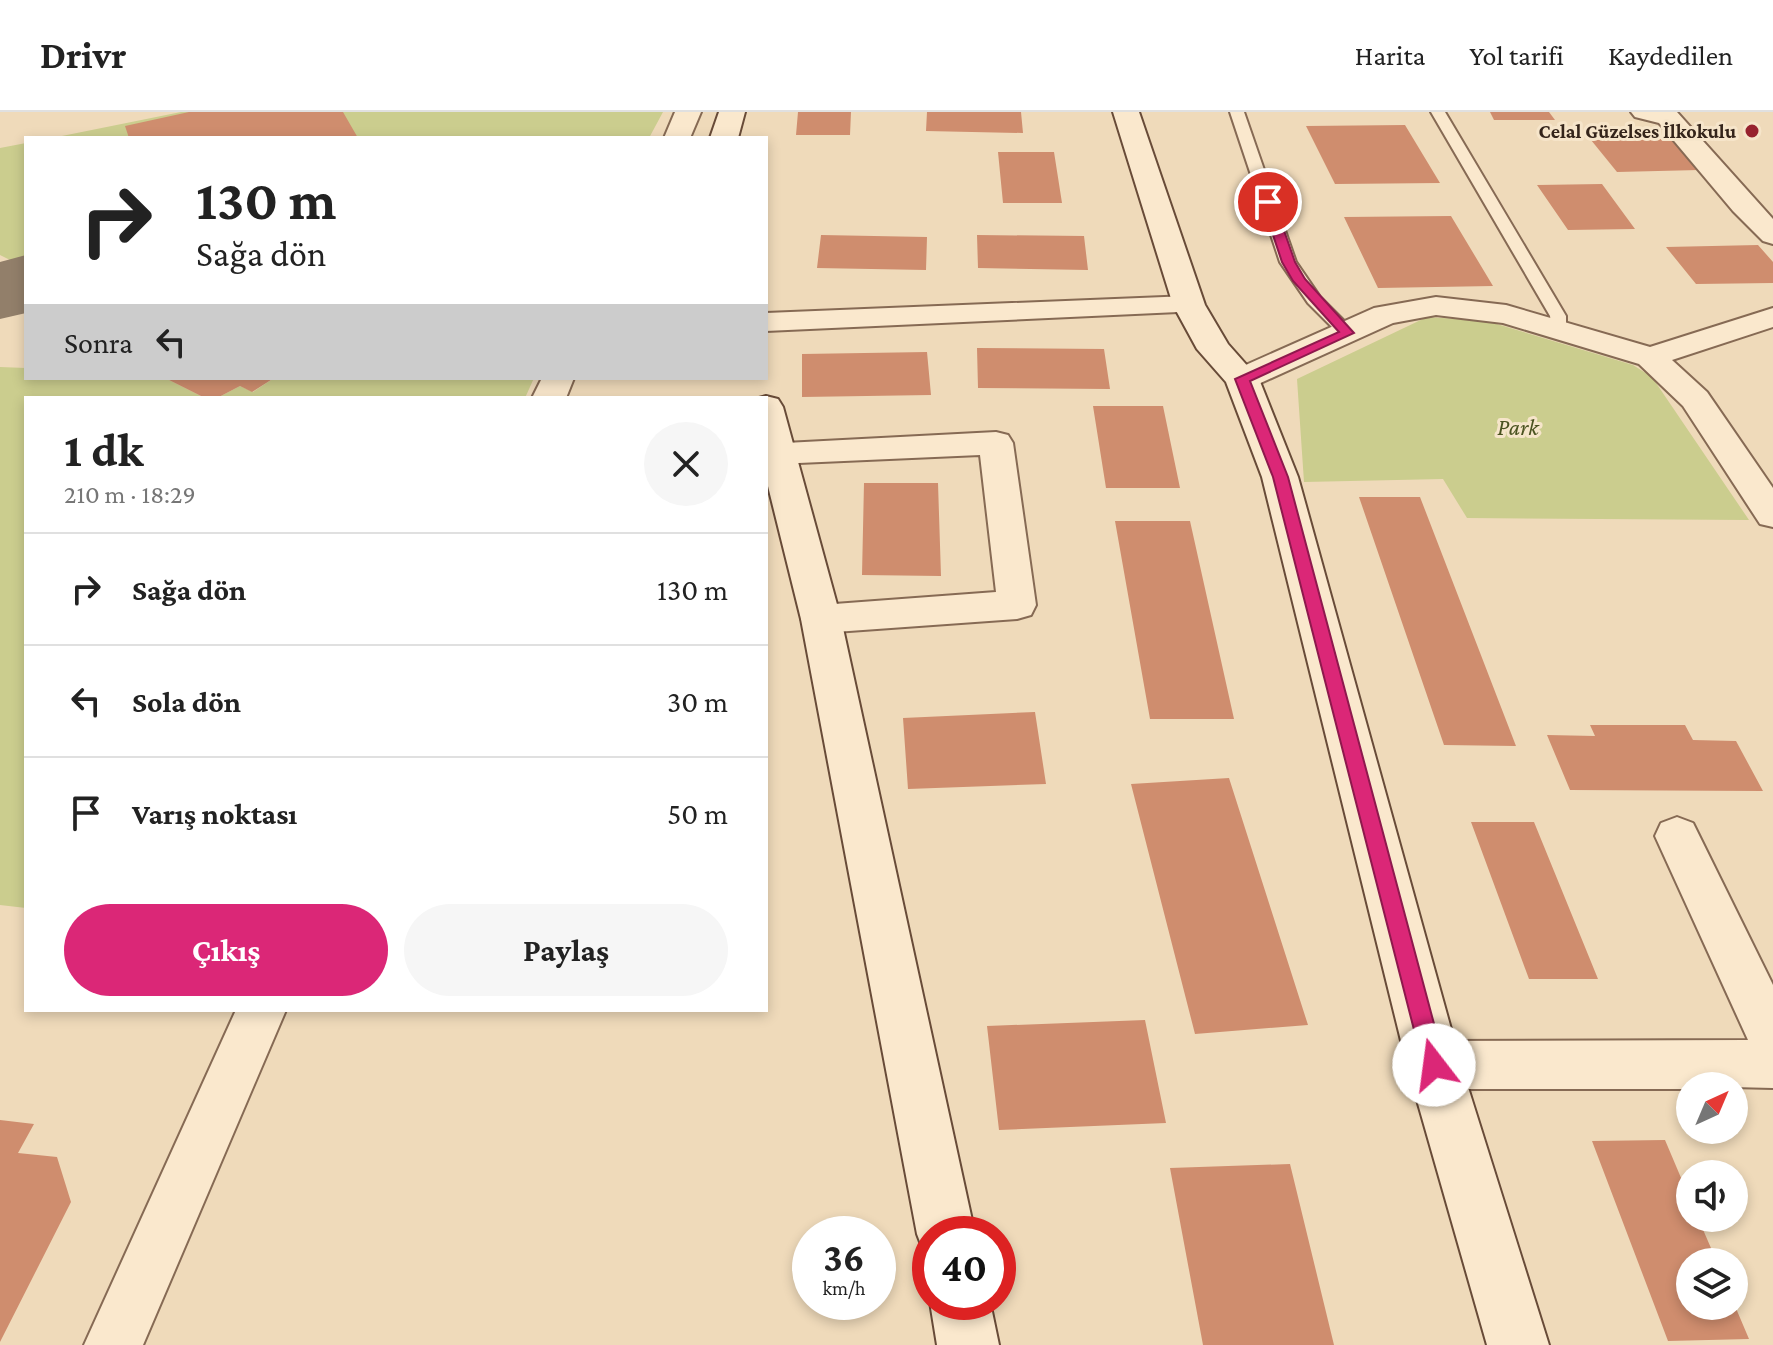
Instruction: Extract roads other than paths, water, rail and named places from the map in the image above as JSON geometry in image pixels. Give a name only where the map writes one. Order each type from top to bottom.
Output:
[{"type":"street","points":[[678,136],[688,112]]},
{"type":"street","points":[[725,136],[732,112]]},
{"type":"street","points":[[1126,112],[1189,305],[1214,349],[1242,379],[1280,477],[1434,1065],[1518,1345]]},
{"type":"street","points":[[1663,114],[1773,235]]},
{"type":"street","points":[[768,322],[1189,305]]},
{"type":"street","points":[[1242,379],[1385,315],[1436,306],[1506,314],[1650,357],[1695,399],[1773,515]]},
{"type":"street","points":[[1650,357],[1773,317]]},
{"type":"street","points":[[768,416],[821,619],[942,1216]]},
{"type":"street","points":[[776,453],[996,443],[1017,605],[821,619]]},
{"type":"street","points":[[1677,836],[1773,1038]]},
{"type":"street","points":[[113,1345],[260,1012]]},
{"type":"street","points":[[1434,1065],[1773,1064]]},
{"type":"street","points":[[963,1320],[968,1345]]},
{"type":"lane","points":[[1237,112],[1288,262],[1314,300],[1347,333]]},
{"type":"lane","points":[[1438,112],[1558,316],[1560,330]]},
{"type":"place","name":"Celal Güzelses İlkokulu","points":[[1752,131]]},
{"type":"park label","name":"Park","points":[[1518,426]]}]
